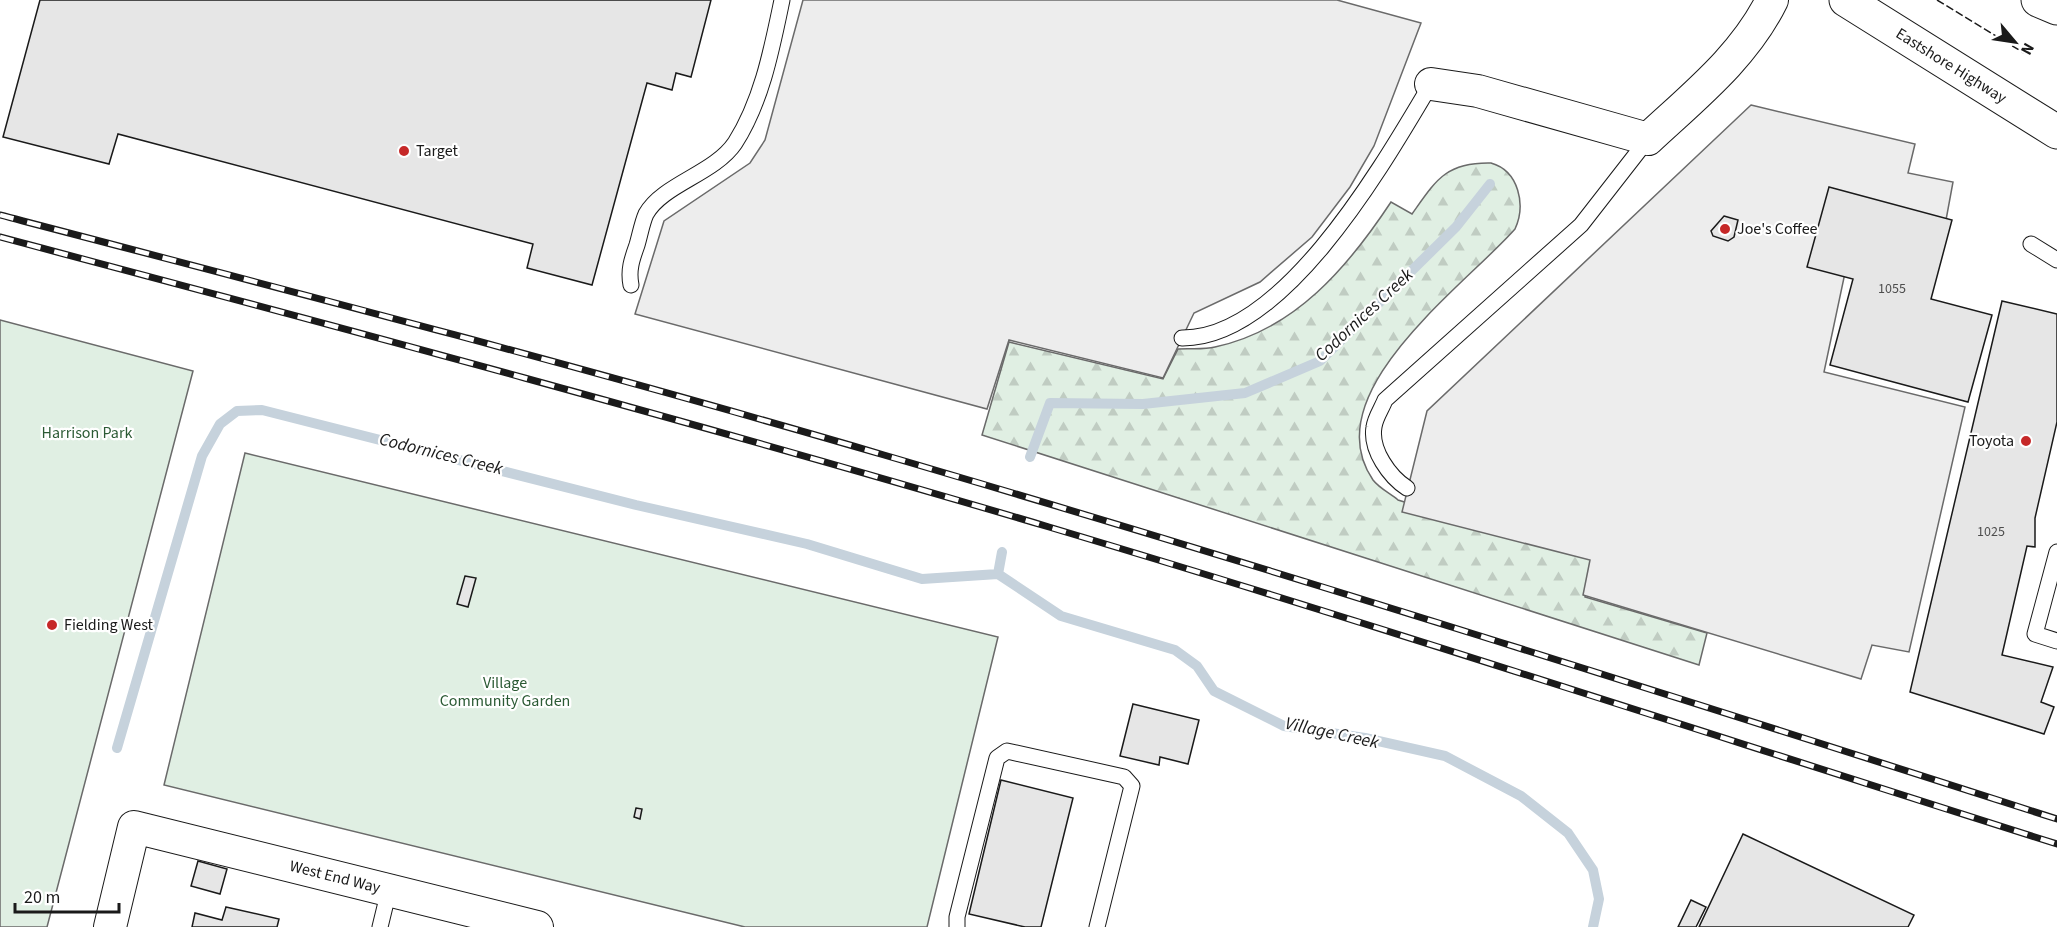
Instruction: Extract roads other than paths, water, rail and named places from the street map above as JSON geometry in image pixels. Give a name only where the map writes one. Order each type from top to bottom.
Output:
[{"type":"main road","name":"Eastshore Highway","points":[[1846,0],[2057,132]]},
{"type":"main road","points":[[2038,0],[2057,8]]},
{"type":"street","points":[[1431,84],[1478,91],[1648,139],[1728,65],[1763,18],[1773,0]]},
{"type":"street","name":"West End Way","points":[[110,927],[134,827],[537,927]]},
{"type":"lane","points":[[631,285],[628,272],[646,213],[663,196],[709,168],[734,145],[750,115],[764,75],[782,0]]},
{"type":"lane","points":[[1182,338],[1203,338],[1240,323],[1308,264],[1377,171],[1431,84]]},
{"type":"lane","points":[[1407,488],[1392,479],[1377,445],[1374,428],[1385,400],[1581,225],[1648,139]]},
{"type":"lane","points":[[2031,244],[2057,260]]},
{"type":"lane","points":[[2057,552],[2035,634],[2057,640]]},
{"type":"lane","points":[[957,927],[957,916],[997,758],[1007,752],[1124,777],[1132,786],[1097,927]]},
{"type":"lane","points":[[380,927],[390,890]]},
{"type":"waterway","name":"Codornices Creek","points":[[1030,457],[1050,403],[1143,404],[1245,393],[1320,361],[1456,227],[1490,184]]},
{"type":"waterway","name":"Codornices Creek","points":[[117,748],[202,456],[220,424],[237,411],[262,410],[636,505],[807,544],[922,579],[998,574]]},
{"type":"waterway","name":"Village Creek","points":[[1002,552],[998,574],[1061,616],[1175,650],[1197,666],[1214,691],[1284,726],[1365,738],[1445,756],[1521,796],[1568,833],[1593,870],[1599,899],[1593,927]]},
{"type":"railway","points":[[0,215],[332,302],[884,455],[1325,588],[2057,819]]},
{"type":"railway","points":[[0,237],[526,378],[1049,527],[1428,644],[2057,844]]},
{"type":"place","name":"Target","points":[[404,151]]},
{"type":"place","name":"Joe's Coffee","points":[[1725,229]]},
{"type":"place","name":"Toyota","points":[[2026,441]]},
{"type":"place","name":"Fielding West","points":[[52,625]]},
{"type":"park label","name":"Harrison Park","points":[[87,433]]},
{"type":"park label","name":"Village Community Garden","points":[[505,692]]}]
